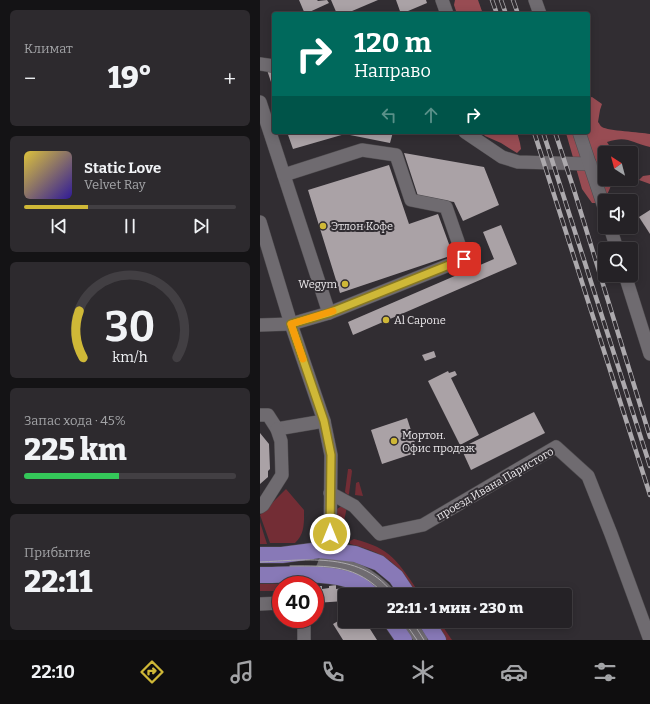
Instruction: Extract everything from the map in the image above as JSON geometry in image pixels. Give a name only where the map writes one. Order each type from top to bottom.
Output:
[{"type":"main road","points":[[260,555],[282,555],[320,550],[325,563],[345,578],[356,582],[363,588]]},
{"type":"main road","points":[[306,576],[325,563],[350,553],[379,563],[396,577],[403,588]]},
{"type":"main road","points":[[260,575],[272,576]]},
{"type":"main road","points":[[396,628],[404,640]]},
{"type":"main road","points":[[430,628],[438,640]]},
{"type":"street","points":[[442,0],[446,12]]},
{"type":"street","points":[[535,0],[539,12]]},
{"type":"street","points":[[260,64],[272,66]]},
{"type":"street","points":[[260,102],[329,313]]},
{"type":"street","points":[[468,134],[502,157],[518,162],[590,164]]},
{"type":"street","points":[[581,134],[600,194]]},
{"type":"street","points":[[260,325],[291,324],[329,313],[464,259],[446,207],[411,200],[396,155],[362,150],[284,175]]},
{"type":"street","points":[[260,222],[291,324],[324,421],[331,455],[330,534],[325,563],[342,565],[360,571],[383,588]]},
{"type":"street","points":[[627,282],[650,354]]},
{"type":"street","points":[[260,415],[268,415],[277,429],[281,441],[282,475],[263,505],[260,507]]},
{"type":"street","points":[[277,429],[324,421]]},
{"type":"street","name":"проезд Ивана Паристого","points":[[330,493],[354,506],[380,534],[424,525],[556,447],[588,476],[650,640]]},
{"type":"street","points":[[330,534],[350,553]]},
{"type":"street","points":[[260,604],[272,603]]},
{"type":"street","points":[[304,628],[304,640]]},
{"type":"street","points":[[412,628],[420,640]]},
{"type":"shaded area","points":[[455,0],[478,0],[482,12],[456,12],[454,5]]},
{"type":"shaded area","points":[[592,97],[602,104],[598,122],[601,127],[611,130],[650,134],[650,147],[625,139],[607,142],[610,146],[598,146],[598,186],[611,186],[608,194],[598,194],[597,203],[592,203],[582,189],[566,134],[590,134],[590,98]]},
{"type":"shaded area","points":[[483,134],[518,134],[521,149],[517,153],[501,143]]},
{"type":"shaded area","points":[[650,175],[650,184],[639,180],[643,176]]},
{"type":"shaded area","points":[[348,469],[351,469],[352,471],[348,495],[345,492]]},
{"type":"shaded area","points":[[358,482],[363,496],[355,495],[356,483]]},
{"type":"shaded area","points":[[286,489],[304,510],[304,523],[301,536],[295,543],[270,543],[260,515]]},
{"type":"shaded area","points":[[343,505],[347,507],[342,530],[336,532],[337,509]]},
{"type":"shaded area","points":[[260,522],[267,544],[260,544]]},
{"type":"shaded area","points":[[354,539],[367,543],[385,552],[399,564],[416,588],[410,588],[404,577],[393,563],[373,551],[350,544],[350,541]]},
{"type":"shaded area","points":[[260,584],[272,584],[272,591],[260,591]]},
{"type":"shaded area","points":[[435,628],[444,628],[452,640],[443,640]]},
{"type":"building","points":[[299,0],[327,0],[329,3],[309,12],[304,12]]},
{"type":"building","points":[[331,0],[378,0],[350,12],[336,12]]},
{"type":"building","points":[[396,0],[426,0],[427,3],[406,12],[400,12]]},
{"type":"building","points":[[267,70],[272,71],[272,85]]},
{"type":"building","points":[[288,134],[345,134],[293,149]]},
{"type":"building","points":[[345,134],[392,134],[390,143]]},
{"type":"building","points":[[404,153],[484,167],[499,205],[463,221],[454,202],[418,196]]},
{"type":"building","points":[[389,165],[409,224],[438,214],[453,255],[340,293],[308,190]]},
{"type":"building","points":[[650,210],[650,234],[639,217]]},
{"type":"building","points":[[501,225],[517,264],[353,335],[348,322],[494,259],[483,232]]},
{"type":"building","points":[[434,351],[436,357],[425,361],[422,355]]},
{"type":"building","points":[[448,371],[449,373],[455,371],[457,375],[451,378],[479,435],[460,445],[428,381]]},
{"type":"building","points":[[534,412],[545,433],[471,470],[461,448]]},
{"type":"building","name":"Мортон. Офис продаж","points":[[407,418],[418,452],[382,464],[371,430]]},
{"type":"building","points":[[260,433],[269,444],[270,469],[268,471],[268,477],[260,484]]},
{"type":"building","points":[[336,585],[336,589],[338,589],[338,601],[324,602],[324,589],[329,588],[329,586]]},
{"type":"building","points":[[338,621],[338,628],[369,628],[377,640],[343,640],[333,624]]},
{"type":"tram line","points":[[260,562],[296,560],[333,561],[367,571],[381,581],[388,588]]},
{"type":"tram line","points":[[290,566],[318,566],[342,569],[364,577],[377,588]]},
{"type":"tram line","points":[[409,628],[417,640]]},
{"type":"tram line","points":[[416,628],[424,640]]},
{"type":"railway","points":[[492,0],[496,12]]},
{"type":"railway","points":[[501,0],[505,12]]},
{"type":"railway","points":[[513,0],[517,12]]},
{"type":"railway","points":[[535,134],[650,495]]},
{"type":"railway","points":[[544,134],[650,466]]},
{"type":"railway","points":[[556,134],[650,437]]},
{"type":"slow traffic","points":[[303,359],[291,324],[333,311]]},
{"type":"place","name":"Этлон Кофе","points":[[323,226]]},
{"type":"place","name":"Wegym","points":[[345,284]]},
{"type":"place","name":"Al Capone","points":[[386,320]]},
{"type":"place","name":"Мортон. Офис продаж","points":[[394,441]]},
{"type":"route","points":[[330,534],[331,455],[324,421],[291,324],[329,313],[464,259]]}]
